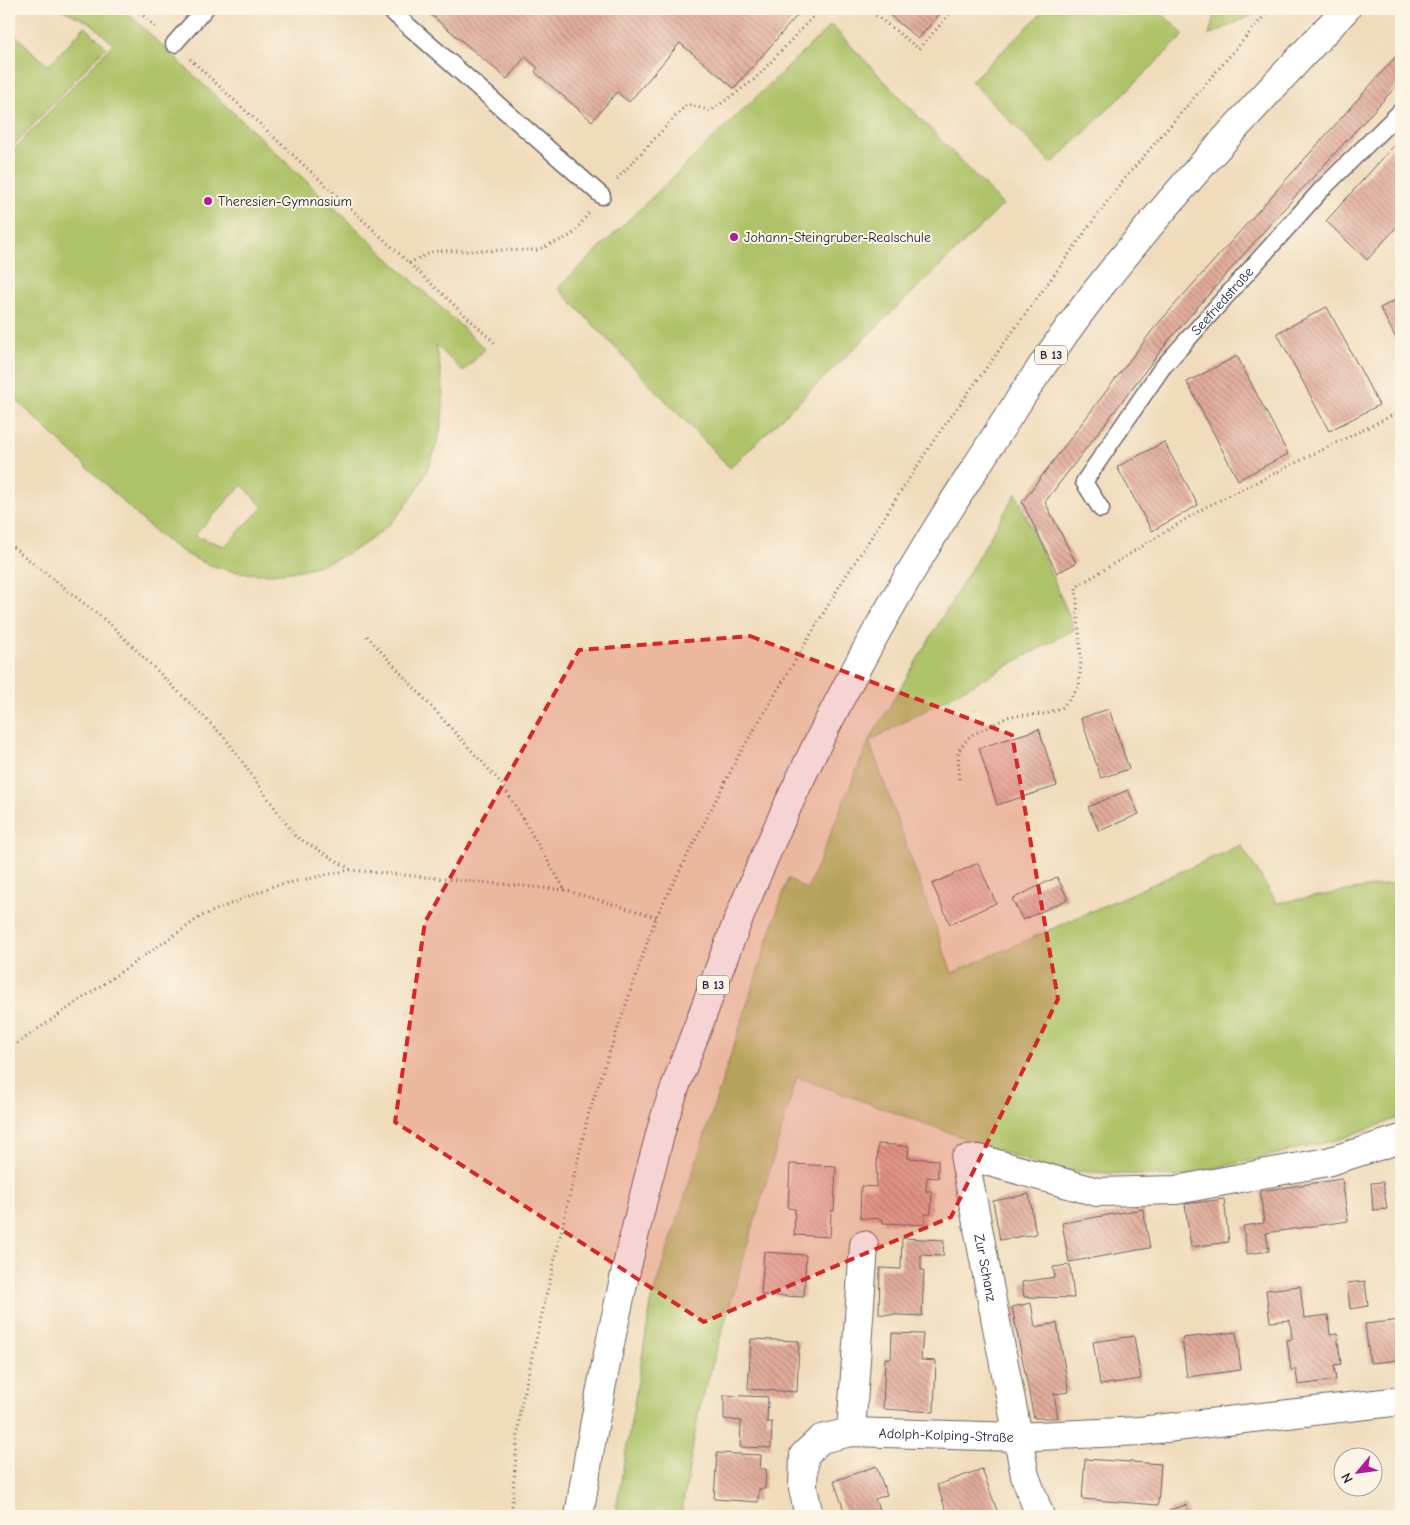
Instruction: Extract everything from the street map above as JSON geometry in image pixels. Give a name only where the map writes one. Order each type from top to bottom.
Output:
[{"type":"main road","name":"B 13","points":[[579,1516],[594,1418],[627,1266],[663,1123],[727,946],[787,805],[845,688],[896,594],[958,495],[1003,424],[1093,296],[1242,120],[1346,9]]},
{"type":"main road","name":"Zur Schanz","points":[[1018,1437],[965,1160],[979,1159],[1097,1192],[1176,1190],[1327,1162],[1401,1139]]},
{"type":"main road","points":[[851,1432],[864,1245]]},
{"type":"main road","points":[[1018,1437],[1140,1432],[1401,1401]]},
{"type":"main road","name":"Adolph-Kolping-Straße","points":[[809,1516],[803,1488],[804,1455],[821,1439],[851,1432],[1018,1437],[1025,1476],[1040,1516]]},
{"type":"lane","points":[[174,44],[206,9]]},
{"type":"lane","points":[[389,9],[602,196]]},
{"type":"lane","name":"Seefriedstraße","points":[[1101,509],[1084,482],[1162,368],[1321,190],[1401,111]]},
{"type":"path","points":[[136,9],[495,343]]},
{"type":"path","points":[[409,263],[434,251],[537,250],[572,235],[602,196],[687,104],[711,111],[755,79],[820,9]]},
{"type":"path","points":[[868,9],[920,49],[954,9]]},
{"type":"path","points":[[511,1516],[520,1409],[589,1112],[656,917],[739,755],[842,582],[936,437],[1120,184],[1270,9]]},
{"type":"path","points":[[959,779],[958,751],[970,736],[1010,716],[1046,714],[1063,707],[1079,687],[1081,660],[1076,587],[1204,508],[1401,411]]},
{"type":"path","points":[[9,544],[110,624],[226,739],[295,836],[350,870]]},
{"type":"path","points":[[367,636],[502,784],[565,890]]},
{"type":"path","points":[[9,1049],[202,916],[273,886],[350,870],[565,890],[656,917]]},
{"type":"highlighted area","points":[[750,636],[1012,735],[1058,999],[951,1217],[704,1322],[395,1122],[425,922],[579,650]]},
{"type":"green space","name":"Theresien-Gymnasium","points":[[61,9],[123,9],[485,349],[463,372],[436,345],[442,380],[443,404],[441,427],[430,464],[408,503],[390,524],[368,542],[343,556],[316,566],[288,572],[259,574],[231,571],[205,563],[177,548],[153,530],[9,393],[9,155],[113,44],[92,24]],"holes":[[[242,485],[263,507],[225,546],[194,536]]]},
{"type":"green space","points":[[1046,9],[1158,9],[1184,35],[1052,164],[971,81]]},
{"type":"green space","points":[[1216,9],[1265,9],[1209,35]]},
{"type":"green space","points":[[831,25],[1003,205],[730,468],[558,288]]},
{"type":"green space","points":[[85,26],[106,47],[9,150],[9,29],[48,66]]},
{"type":"green space","points":[[1016,493],[1075,629],[869,741]]},
{"type":"green space","points":[[869,741],[952,973],[1241,845],[1277,903],[1401,882],[1401,1117],[1340,1139],[1180,1177],[1052,1170],[797,1077],[699,1410],[681,1516],[615,1516],[652,1298],[788,878],[807,890]]},
{"type":"building","points":[[424,9],[799,9],[801,11],[734,88],[680,43],[629,102],[617,92],[592,121],[535,72],[538,68],[525,57],[507,79]]},
{"type":"building","points":[[883,9],[944,9],[918,39]]},
{"type":"building","points":[[1399,53],[1401,54],[1401,81],[1271,223],[1169,340],[1045,502],[1076,563],[1057,573],[1022,502],[1155,327]]},
{"type":"building","points":[[1399,140],[1401,142],[1401,222],[1367,260],[1326,221]]},
{"type":"building","points":[[1401,297],[1401,348],[1380,308]]},
{"type":"building","points":[[1327,307],[1379,405],[1329,431],[1277,333]]},
{"type":"building","points":[[1237,356],[1288,454],[1238,480],[1187,382]]},
{"type":"building","points":[[1164,442],[1198,505],[1152,531],[1117,467]]},
{"type":"building","points":[[1109,709],[1129,769],[1101,778],[1081,718]]},
{"type":"building","points":[[1039,729],[1057,786],[997,805],[979,748]]},
{"type":"building","points":[[1128,790],[1139,814],[1099,831],[1088,807]]},
{"type":"building","points":[[978,863],[996,903],[950,924],[932,884]]},
{"type":"building","points":[[1057,877],[1068,899],[1023,920],[1012,899]]},
{"type":"building","points":[[878,1144],[909,1146],[908,1158],[938,1160],[938,1178],[927,1177],[926,1191],[932,1191],[931,1214],[925,1214],[925,1225],[883,1223],[883,1219],[860,1218],[861,1186],[876,1187]]},
{"type":"building","points":[[790,1164],[836,1166],[834,1211],[831,1211],[830,1237],[794,1235],[795,1209],[788,1208]]},
{"type":"building","points":[[1342,1179],[1348,1221],[1266,1233],[1269,1251],[1247,1254],[1243,1226],[1264,1223],[1260,1191]]},
{"type":"building","points":[[1383,1182],[1387,1209],[1373,1210],[1371,1183]]},
{"type":"building","points":[[1029,1194],[1036,1234],[1000,1240],[993,1201]]},
{"type":"building","points":[[1224,1199],[1229,1242],[1191,1247],[1185,1204]]},
{"type":"building","points":[[1143,1209],[1150,1248],[1069,1262],[1062,1223]]},
{"type":"building","points":[[902,1238],[944,1240],[943,1256],[921,1255],[921,1270],[924,1270],[922,1316],[879,1314],[880,1268],[901,1269]]},
{"type":"building","points":[[764,1252],[806,1255],[804,1297],[761,1295]]},
{"type":"building","points":[[1070,1265],[1074,1298],[1024,1297],[1022,1282],[1055,1277],[1053,1267]]},
{"type":"building","points":[[1365,1281],[1368,1306],[1350,1309],[1347,1283]]},
{"type":"building","points":[[1300,1286],[1304,1318],[1328,1315],[1330,1335],[1337,1334],[1341,1364],[1334,1365],[1336,1380],[1298,1385],[1296,1370],[1291,1370],[1287,1340],[1292,1339],[1290,1320],[1270,1322],[1266,1290]]},
{"type":"building","points":[[1031,1303],[1035,1327],[1057,1323],[1069,1392],[1054,1394],[1058,1418],[1034,1418],[1012,1307]]},
{"type":"building","points":[[1401,1320],[1401,1360],[1370,1363],[1365,1324]]},
{"type":"building","points":[[1236,1332],[1241,1370],[1187,1377],[1182,1338]]},
{"type":"building","points":[[892,1333],[923,1334],[921,1360],[936,1361],[934,1412],[883,1409],[885,1358],[891,1359]]},
{"type":"building","points":[[1134,1336],[1141,1379],[1100,1385],[1093,1342]]},
{"type":"building","points":[[751,1339],[799,1341],[797,1392],[748,1389]]},
{"type":"building","points":[[724,1395],[768,1397],[767,1422],[772,1422],[771,1448],[740,1447],[741,1421],[724,1419]]},
{"type":"building","points":[[717,1453],[761,1455],[760,1469],[766,1469],[765,1489],[759,1489],[758,1502],[714,1499]]},
{"type":"building","points":[[1085,1459],[1161,1464],[1158,1505],[1082,1499]]},
{"type":"building","points":[[876,1466],[887,1495],[875,1499],[880,1512],[873,1514],[874,1516],[846,1516],[834,1481]]},
{"type":"building","points":[[982,1469],[999,1516],[948,1516],[937,1485]]},
{"type":"building","points":[[1186,1505],[1189,1516],[1171,1516],[1169,1510]]},
{"type":"place","name":"Theresien-Gymnasium","points":[[208,201]]},
{"type":"place","name":"Johann-Steingruber-Realschule","points":[[734,237]]}]
